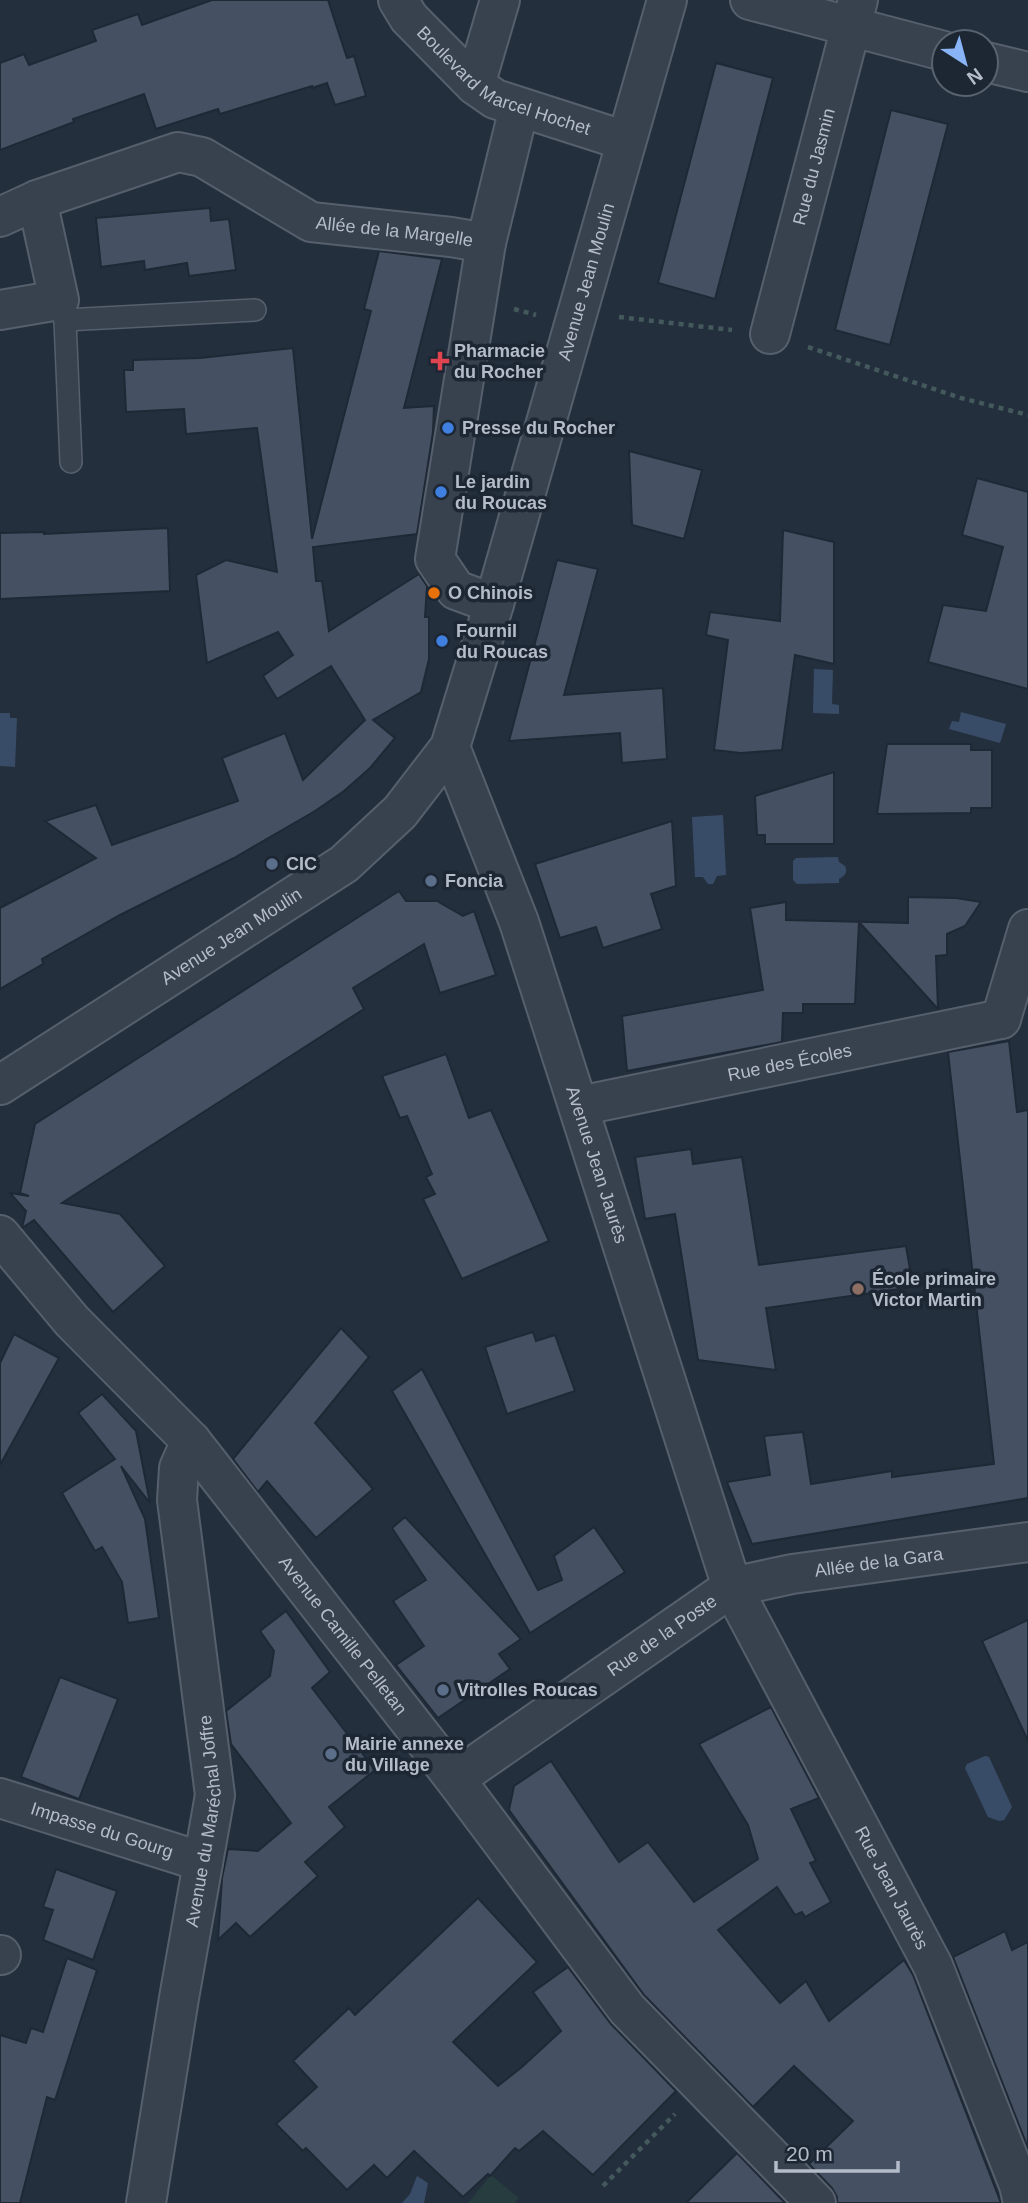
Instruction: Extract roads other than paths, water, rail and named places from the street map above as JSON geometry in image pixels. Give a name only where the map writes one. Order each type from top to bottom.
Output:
[{"type":"street","name":"Boulevard Marcel Hochet","points":[[398,0],[409,18],[475,85],[495,99],[625,141]]},
{"type":"street","points":[[475,85],[500,0]]},
{"type":"street","name":"Avenue Jean Moulin","points":[[0,1085],[344,864],[400,812],[450,747],[494,604],[667,0]]},
{"type":"street","points":[[750,0],[855,14],[930,45]]},
{"type":"street","name":"Rue du Jasmin","points":[[770,334],[855,14]]},
{"type":"street","points":[[1000,65],[1028,72]]},
{"type":"street","points":[[494,604],[456,590],[435,559],[486,243],[519,108]]},
{"type":"street","name":"Allée de la Margelle","points":[[0,217],[37,200],[178,152],[202,157],[311,222],[486,243]]},
{"type":"street","points":[[0,310],[62,310],[37,200]]},
{"type":"street","name":"Avenue Jean Jaurès","points":[[450,747],[519,922],[732,1587]]},
{"type":"street","points":[[1015,1027],[1028,929]]},
{"type":"street","name":"Rue des Écoles","points":[[579,1106],[1015,1027]]},
{"type":"street","name":"Avenue Camille Pelletan","points":[[0,1235],[72,1321],[191,1441],[455,1779],[627,2009],[816,2203]]},
{"type":"street","name":"Avenue du Maréchal Joffre","points":[[146,2203],[215,1795],[177,1500],[179,1468],[191,1441]]},
{"type":"street","name":"Allée de la Gara","points":[[732,1587],[792,1574],[1028,1542]]},
{"type":"street","name":"Rue de la Poste","points":[[455,1779],[732,1587]]},
{"type":"street","name":"Rue Jean Jaurès","points":[[732,1587],[933,1966],[1023,2190]]},
{"type":"street","name":"Impasse du Gourg","points":[[0,1798],[203,1862]]},
{"type":"lane","points":[[71,462],[62,310],[255,310]]},
{"type":"water","points":[[814,669],[833,670],[832,704],[839,705],[839,714],[813,713]]},
{"type":"water","points":[[961,712],[1006,724],[1000,743],[949,729],[952,721],[959,722]]},
{"type":"water","points":[[0,713],[10,713],[10,718],[17,718],[15,767],[0,766]]},
{"type":"water","points":[[723,815],[726,875],[717,876],[713,884],[708,884],[703,877],[695,877],[692,817]]},
{"type":"water","points":[[838,857],[846,870],[839,883],[797,884],[793,880],[793,861],[796,858]]},
{"type":"water","points":[[985,1756],[989,1757],[1012,1807],[1004,1820],[988,1817],[965,1768],[967,1764]]},
{"type":"water","points":[[417,2176],[428,2183],[424,2203],[402,2203],[410,2194]]},
{"type":"place","name":"Pharmacie du Rocher","points":[[440,361]]},
{"type":"place","name":"Presse du Rocher","points":[[448,428]]},
{"type":"place","name":"Le jardin du Roucas","points":[[441,492]]},
{"type":"place","name":"O Chinois","points":[[434,593]]},
{"type":"place","name":"Fournil du Roucas","points":[[442,641]]},
{"type":"place","name":"CIC","points":[[272,864]]},
{"type":"place","name":"Foncia","points":[[431,881]]},
{"type":"place","name":"École primaire Victor Martin","points":[[858,1289]]},
{"type":"place","name":"Vitrolles Roucas","points":[[443,1690]]},
{"type":"place","name":"Mairie annexe du Village","points":[[331,1754]]}]
